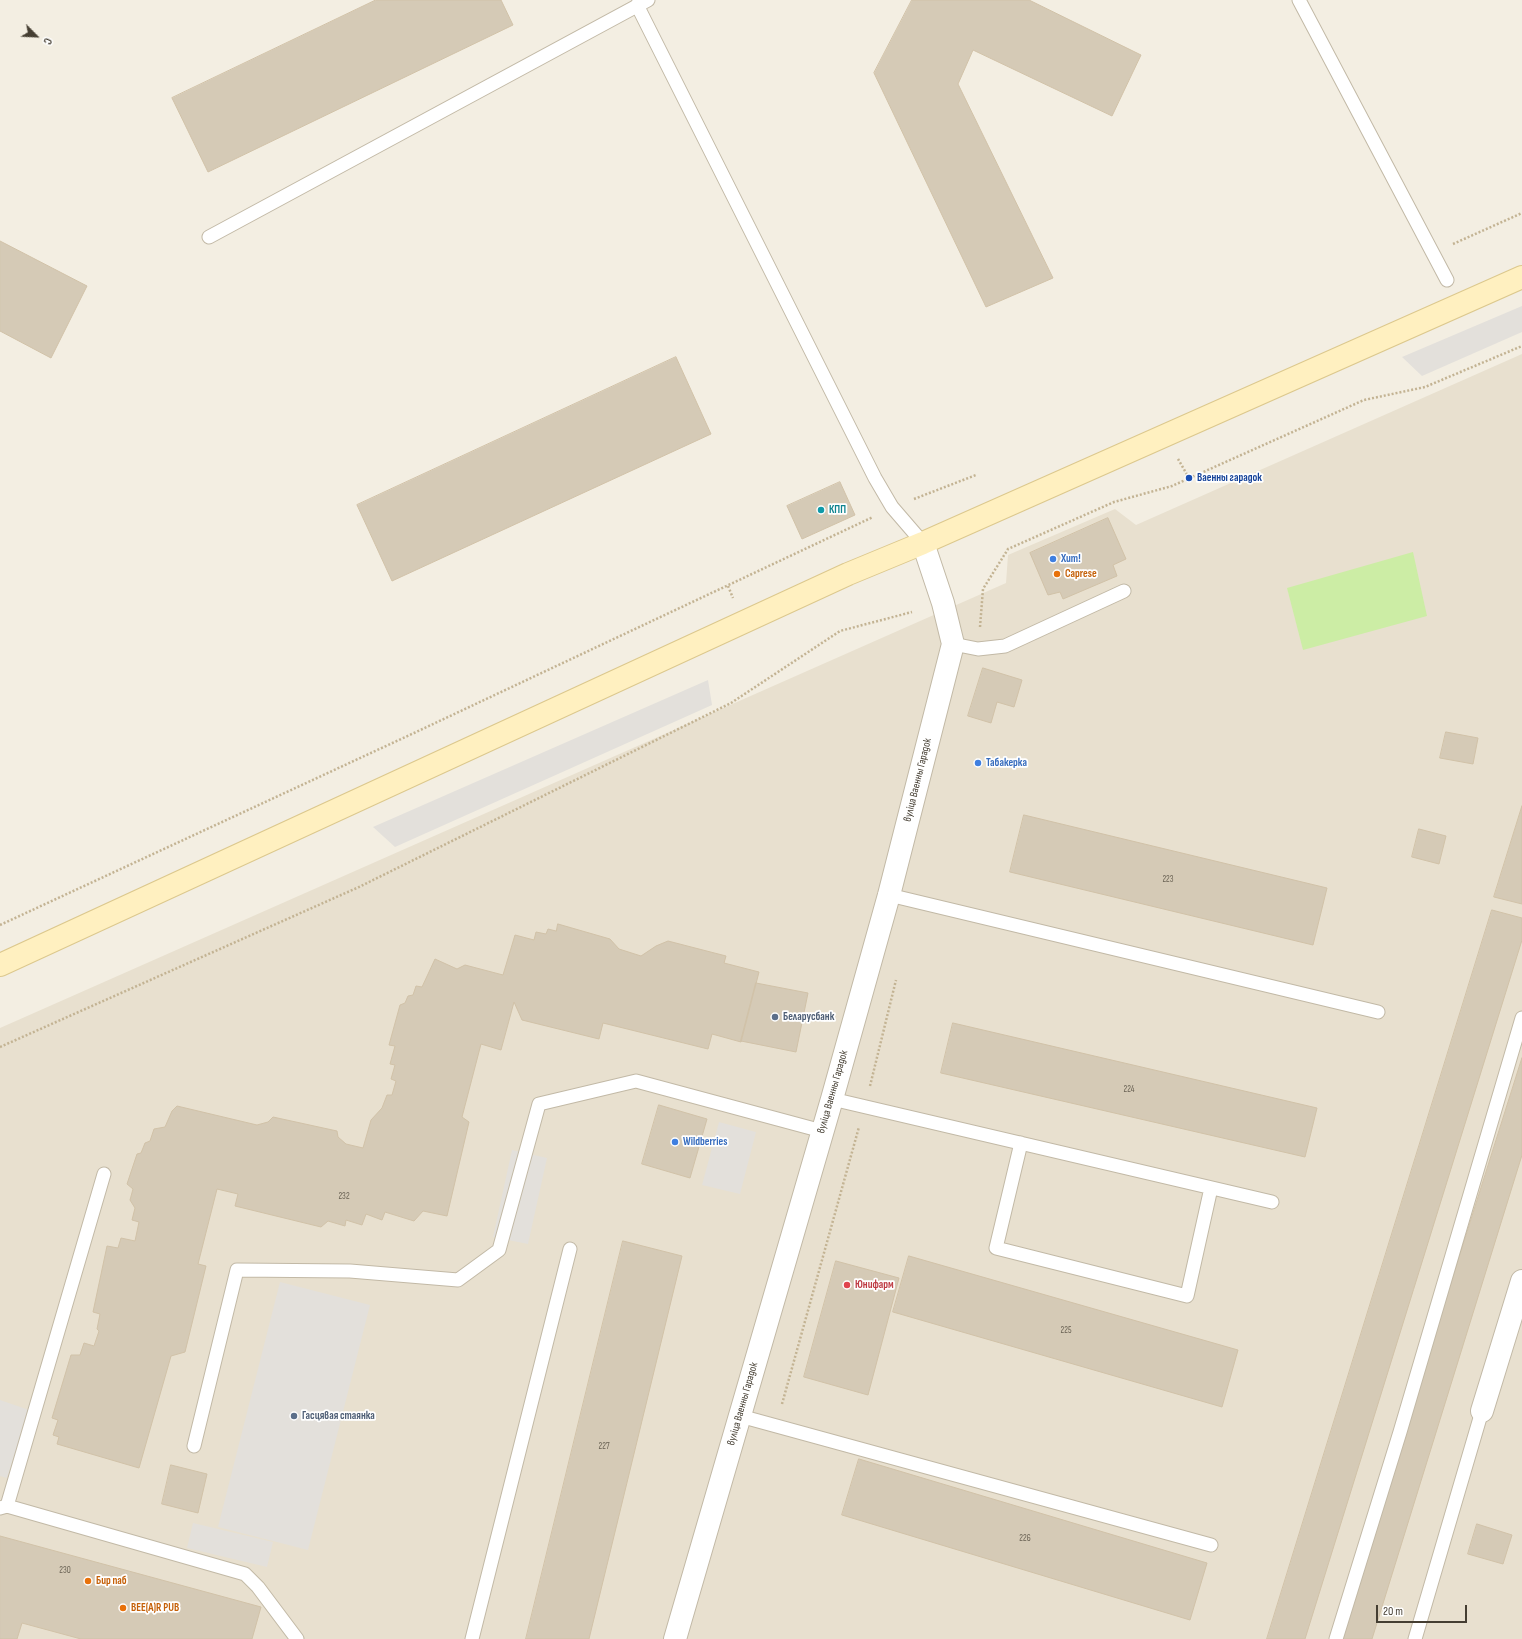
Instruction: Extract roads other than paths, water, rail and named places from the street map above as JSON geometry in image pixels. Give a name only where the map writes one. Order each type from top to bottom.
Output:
[{"type":"main road","points":[[0,965],[848,574],[923,543],[1522,277]]},
{"type":"street","name":"вуліца Ваенны Гарадок","points":[[675,1639],[832,1099],[889,895],[953,644],[943,603],[923,543]]},
{"type":"street","points":[[1482,1411],[1522,1281]]},
{"type":"lane","points":[[1299,0],[1447,280]]},
{"type":"lane","points":[[208,237],[643,3],[875,478],[892,507],[923,543]]},
{"type":"lane","points":[[953,644],[978,649],[1005,646],[1124,591]]},
{"type":"lane","points":[[889,895],[1378,1012]]},
{"type":"lane","points":[[1336,1639],[1400,1432],[1522,1018]]},
{"type":"lane","points":[[194,1446],[237,1270],[350,1271],[458,1280],[499,1250],[539,1104],[636,1081],[822,1131]]},
{"type":"lane","points":[[832,1099],[1272,1202]]},
{"type":"lane","points":[[1021,1143],[996,1248],[1187,1296],[1211,1188]]},
{"type":"lane","points":[[104,1174],[4,1507],[245,1574],[258,1587],[297,1639]]},
{"type":"lane","points":[[472,1639],[570,1249]]},
{"type":"lane","points":[[1414,1639],[1482,1411]]},
{"type":"lane","points":[[740,1416],[1211,1545]]},
{"type":"place","name":"Ваенны гарадок","points":[[1189,478]]},
{"type":"place","name":"КПП","points":[[821,510]]},
{"type":"place","name":"Хит!","points":[[1053,559]]},
{"type":"place","name":"Caprese","points":[[1057,574]]},
{"type":"place","name":"Табакерка","points":[[978,763]]},
{"type":"place","name":"Беларусбанк","points":[[775,1017]]},
{"type":"place","name":"Wildberries","points":[[675,1142]]},
{"type":"place","name":"Юнифарм","points":[[847,1285]]},
{"type":"place","name":"Гасцявая стаянка","points":[[294,1416]]},
{"type":"place","name":"Бир паб","points":[[88,1581]]},
{"type":"place","name":"BEE(A)R PUB","points":[[123,1608]]}]
